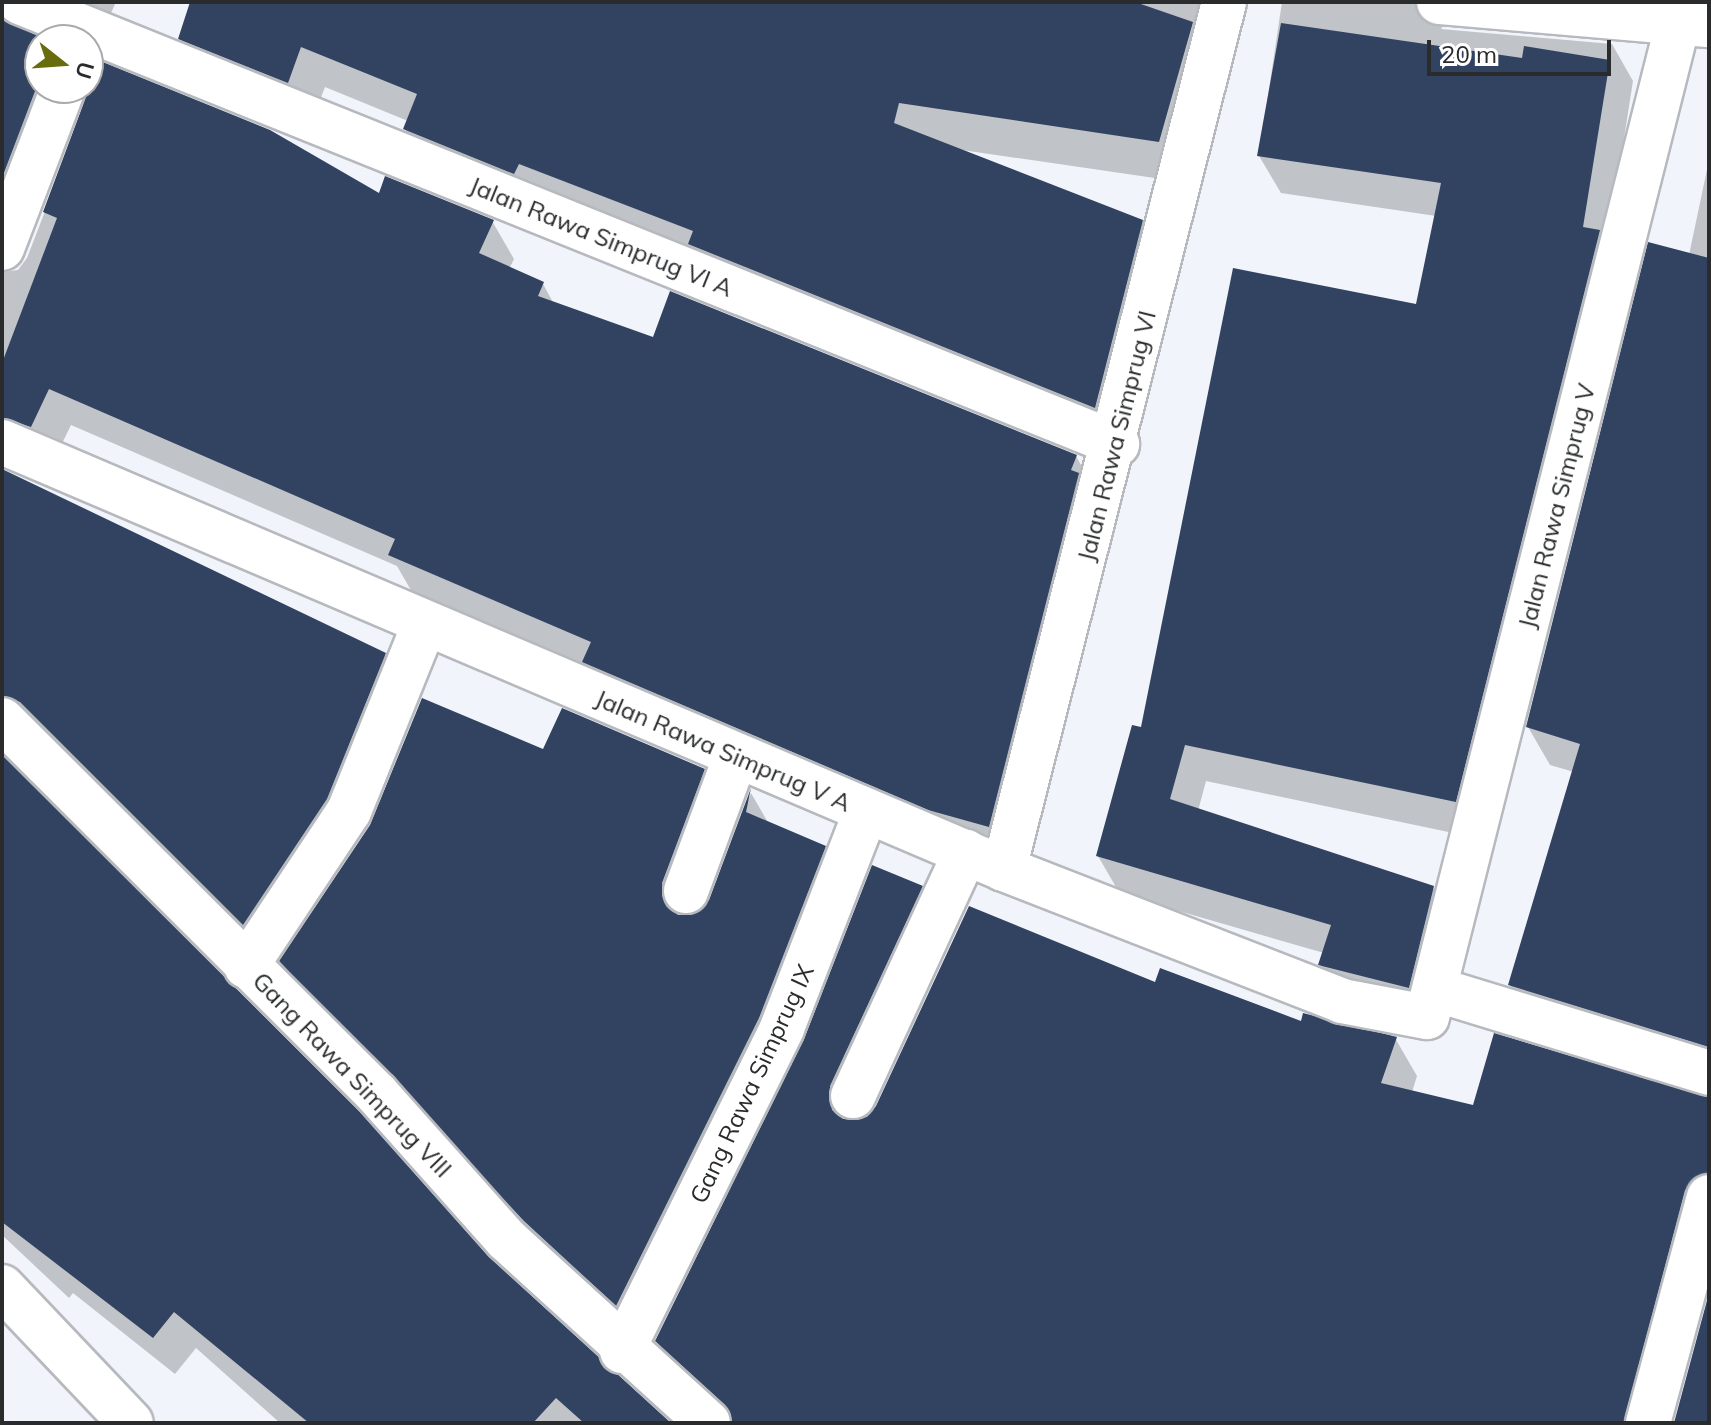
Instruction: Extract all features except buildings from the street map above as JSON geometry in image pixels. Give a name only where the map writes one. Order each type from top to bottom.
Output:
[{"type":"street","name":"Jalan Rawa Simprug VI A","points":[[20,2],[87,24]]},
{"type":"street","name":"Jalan Rawa Simprug VI","points":[[853,1096],[985,860],[1117,444],[1224,2]]},
{"type":"street","points":[[1439,2],[1693,24]]},
{"type":"street","name":"Jalan Rawa Simprug V","points":[[1438,990],[1693,24]]},
{"type":"street","name":"Jalan Rawa Simprug VI A","points":[[104,31],[1117,444]]},
{"type":"street","points":[[2,248],[57,104]]},
{"type":"street","name":"Jalan Rawa Simprug V A","points":[[2,442],[424,625],[866,811],[1342,1001],[1415,1020],[1427,1017],[1438,990]]},
{"type":"street","points":[[246,966],[349,811],[424,625]]},
{"type":"street","name":"Gang Rawa Simprug VIII","points":[[2,720],[622,1351],[708,1423]]},
{"type":"street","points":[[686,891],[736,756]]},
{"type":"street","name":"Gang Rawa Simprug IX","points":[[622,1351],[782,1028],[866,811]]},
{"type":"street","points":[[1438,990],[1709,1073]]},
{"type":"street","points":[[1648,1423],[1709,1197]]},
{"type":"street","points":[[2,1287],[131,1423]]}]
